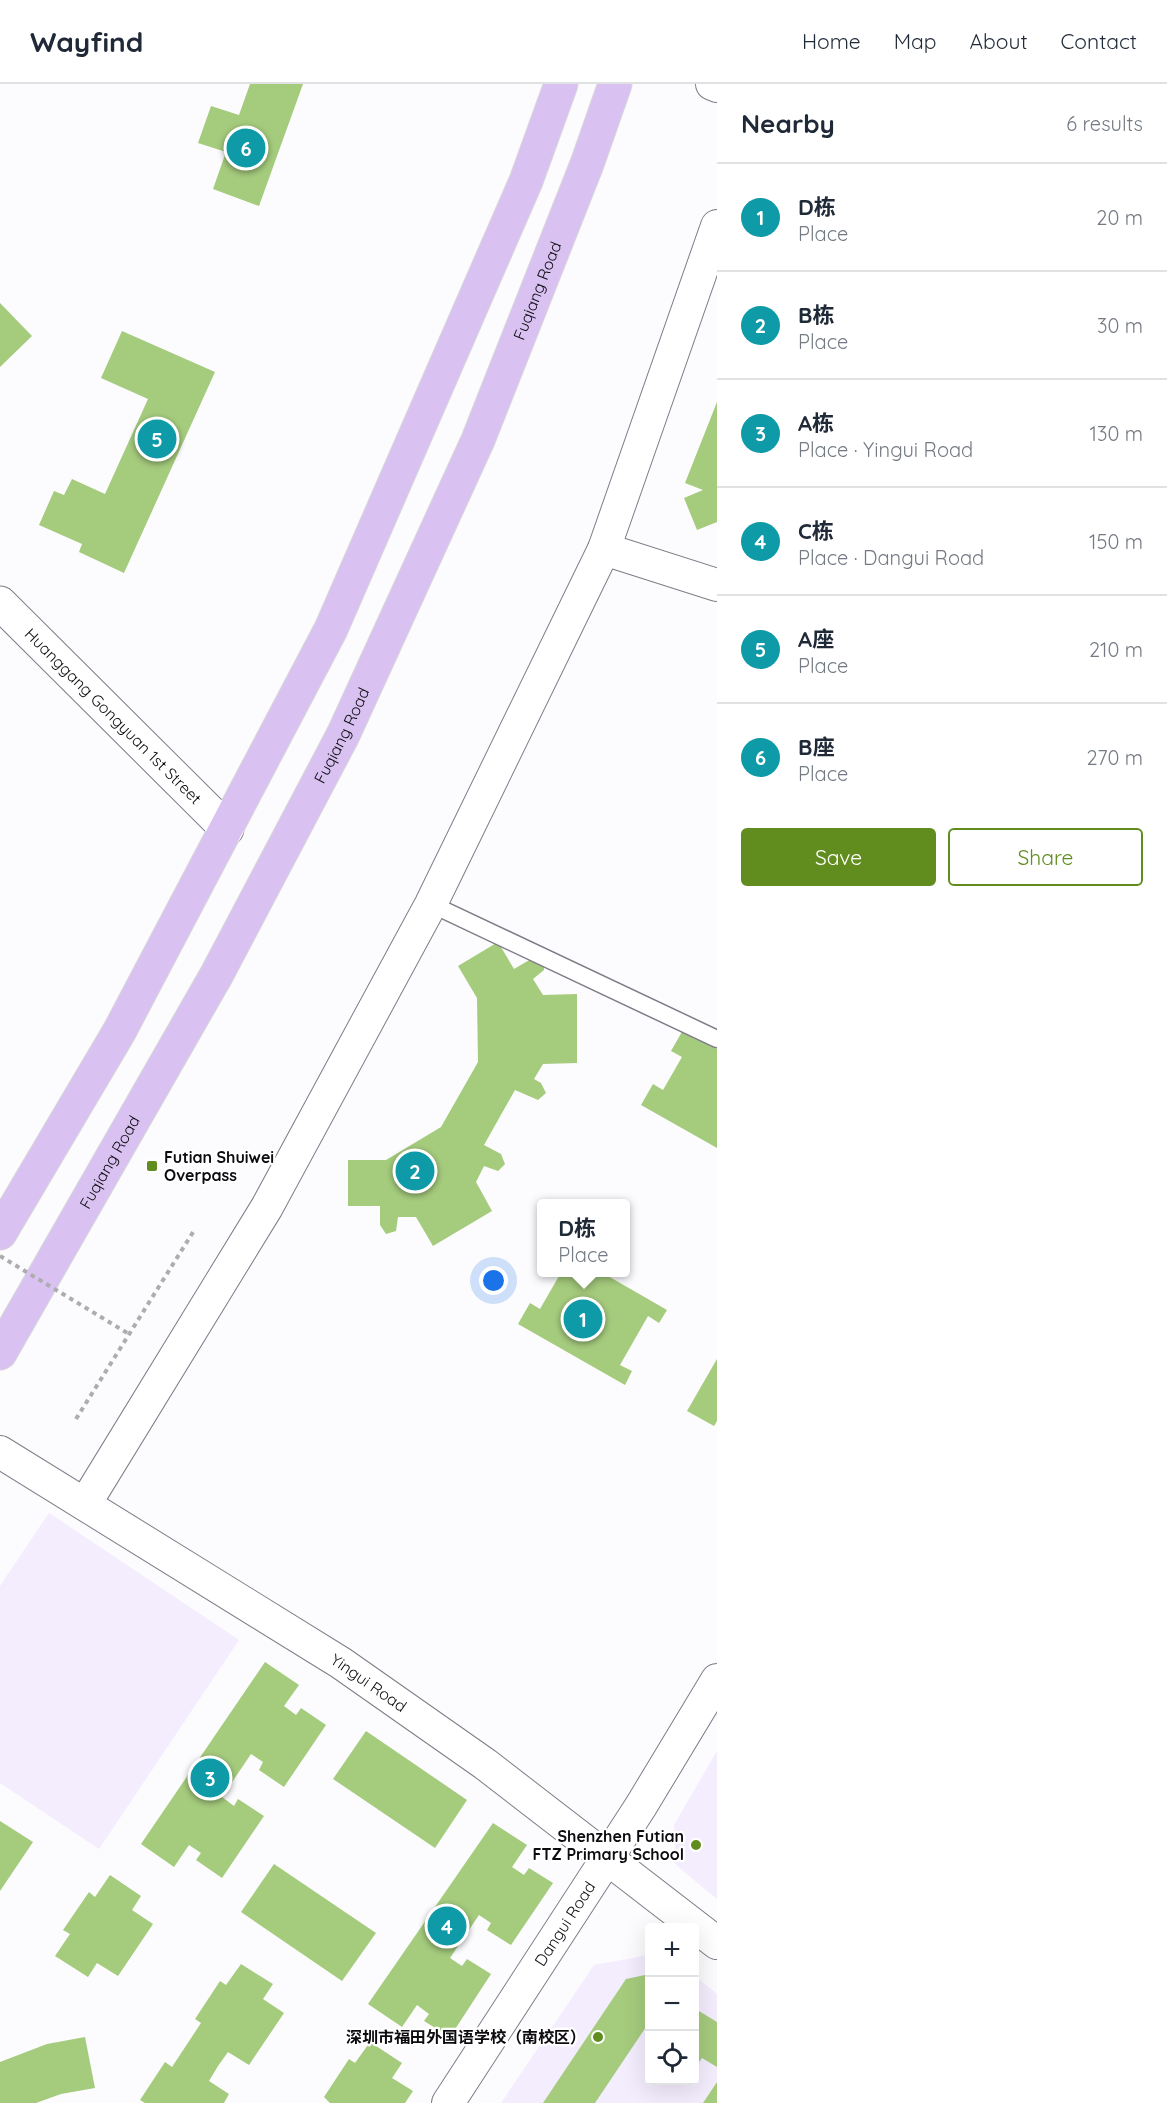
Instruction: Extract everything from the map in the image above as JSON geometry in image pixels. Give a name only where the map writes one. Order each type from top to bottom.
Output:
[{"type":"main road","points":[[0,1233],[119,1032],[331,629],[526,181],[561,84]]},
{"type":"main road","name":"Fuqiang Road","points":[[0,1353],[217,974],[344,735],[478,440],[587,164],[615,84]]},
{"type":"street","points":[[712,84],[717,86]]},
{"type":"street","points":[[85,1504],[267,1207],[431,904],[604,549],[717,226]]},
{"type":"street","points":[[604,549],[717,585]]},
{"type":"street","name":"Huanggang Gongyuan 1st Street","points":[[0,603],[227,829]]},
{"type":"street","name":"Yingui Road","points":[[0,1452],[341,1663],[485,1764],[717,1943]]},
{"type":"street","name":"Dangui Road","points":[[448,2103],[607,1860],[717,1680]]},
{"type":"lane","points":[[431,904],[717,1039]]},
{"type":"path","points":[[76,1419],[195,1229]]},
{"type":"path","points":[[0,1256],[129,1334]]},
{"type":"shaded area","points":[[49,1513],[239,1640],[99,1849],[0,1783],[0,1586]]},
{"type":"shaded area","name":"Shenzhen Futian FTZ Primary School","points":[[717,1751],[717,1899],[676,1865],[674,1825]]},
{"type":"shaded area","name":"深圳市福田外国语学校（南校区）","points":[[645,1956],[645,2085],[699,2085],[699,1979],[717,1994],[717,2103],[501,2103],[594,1965]]},
{"type":"building","points":[[250,84],[303,84],[259,206],[213,189],[226,152],[198,143],[211,106],[239,115]]},
{"type":"building","points":[[0,303],[32,336],[0,367]]},
{"type":"building","points":[[122,331],[215,372],[124,573],[79,552],[82,544],[39,525],[54,491],[64,495],[72,479],[105,494],[148,399],[101,378]]},
{"type":"building","points":[[717,402],[717,522],[697,530],[684,498],[703,490],[685,483]]},
{"type":"building","points":[[498,942],[514,969],[531,959],[544,965],[544,970],[533,979],[543,995],[577,994],[577,1063],[543,1064],[534,1079],[541,1083],[546,1093],[538,1100],[515,1090],[484,1145],[501,1154],[505,1164],[498,1171],[484,1166],[476,1182],[492,1211],[433,1246],[416,1217],[398,1217],[396,1231],[386,1234],[380,1225],[380,1206],[348,1206],[348,1160],[386,1160],[441,1127],[478,1062],[477,998],[458,966]]},
{"type":"building","points":[[683,1030],[717,1049],[717,1148],[641,1105],[653,1084],[663,1090],[682,1057],[671,1051]]},
{"type":"building","points":[[558,1277],[610,1277],[667,1310],[659,1323],[648,1316],[620,1365],[632,1371],[625,1385],[518,1324],[530,1303],[540,1309]]},
{"type":"building","points":[[717,1359],[717,1421],[714,1426],[687,1411]]},
{"type":"building","points":[[265,1662],[299,1685],[284,1706],[296,1715],[301,1708],[326,1725],[284,1787],[259,1770],[263,1762],[251,1754],[222,1797],[234,1806],[238,1799],[264,1816],[222,1878],[196,1860],[201,1853],[189,1845],[174,1867],[141,1844]]},
{"type":"building","points":[[366,1731],[467,1800],[435,1848],[333,1779]]},
{"type":"building","points":[[0,1821],[33,1842],[0,1891]]},
{"type":"building","points":[[493,1823],[527,1845],[512,1867],[524,1875],[529,1868],[553,1883],[511,1945],[487,1930],[491,1923],[479,1915],[450,1958],[462,1966],[467,1959],[491,1974],[450,2037],[424,2021],[429,2014],[417,2005],[402,2027],[368,2004]]},
{"type":"building","points":[[274,1864],[376,1933],[342,1981],[241,1912]]},
{"type":"building","points":[[110,1875],[141,1896],[132,1910],[153,1924],[118,1976],[97,1963],[88,1977],[55,1956],[70,1934],[63,1930],[89,1892],[95,1897]]},
{"type":"building","points":[[241,1964],[273,1984],[263,1999],[284,2013],[249,2065],[228,2052],[218,2066],[209,2081],[229,2094],[224,2103],[145,2103],[140,2100],[165,2062],[172,2067],[201,2023],[195,2019],[220,1981],[226,1985]]},
{"type":"building","points":[[645,1975],[645,2028],[595,2103],[543,2103],[626,1979]]},
{"type":"building","points":[[699,2011],[717,2022],[717,2067],[702,2058],[699,2062]]},
{"type":"building","points":[[85,2037],[95,2088],[61,2094],[36,2103],[0,2103],[0,2062],[47,2044]]},
{"type":"building","points":[[370,2042],[402,2063],[392,2078],[413,2091],[405,2103],[330,2103],[324,2097],[349,2059],[355,2063]]},
{"type":"building","points":[[717,2082],[717,2103],[703,2103]]},
{"type":"place","name":"B座","points":[[246,148]]},
{"type":"place","name":"A座","points":[[157,439]]},
{"type":"place","name":"Futian Shuiwei Overpass","points":[[152,1166]]},
{"type":"place","name":"B栋","points":[[415,1171]]},
{"type":"place","name":"D栋","points":[[583,1319]]},
{"type":"place","name":"A栋","points":[[210,1778]]},
{"type":"place","name":"Shenzhen Futian FTZ Primary School","points":[[696,1845]]},
{"type":"place","name":"C栋","points":[[447,1926]]},
{"type":"place","name":"深圳市福田外国语学校（南校区）","points":[[598,2037]]}]
